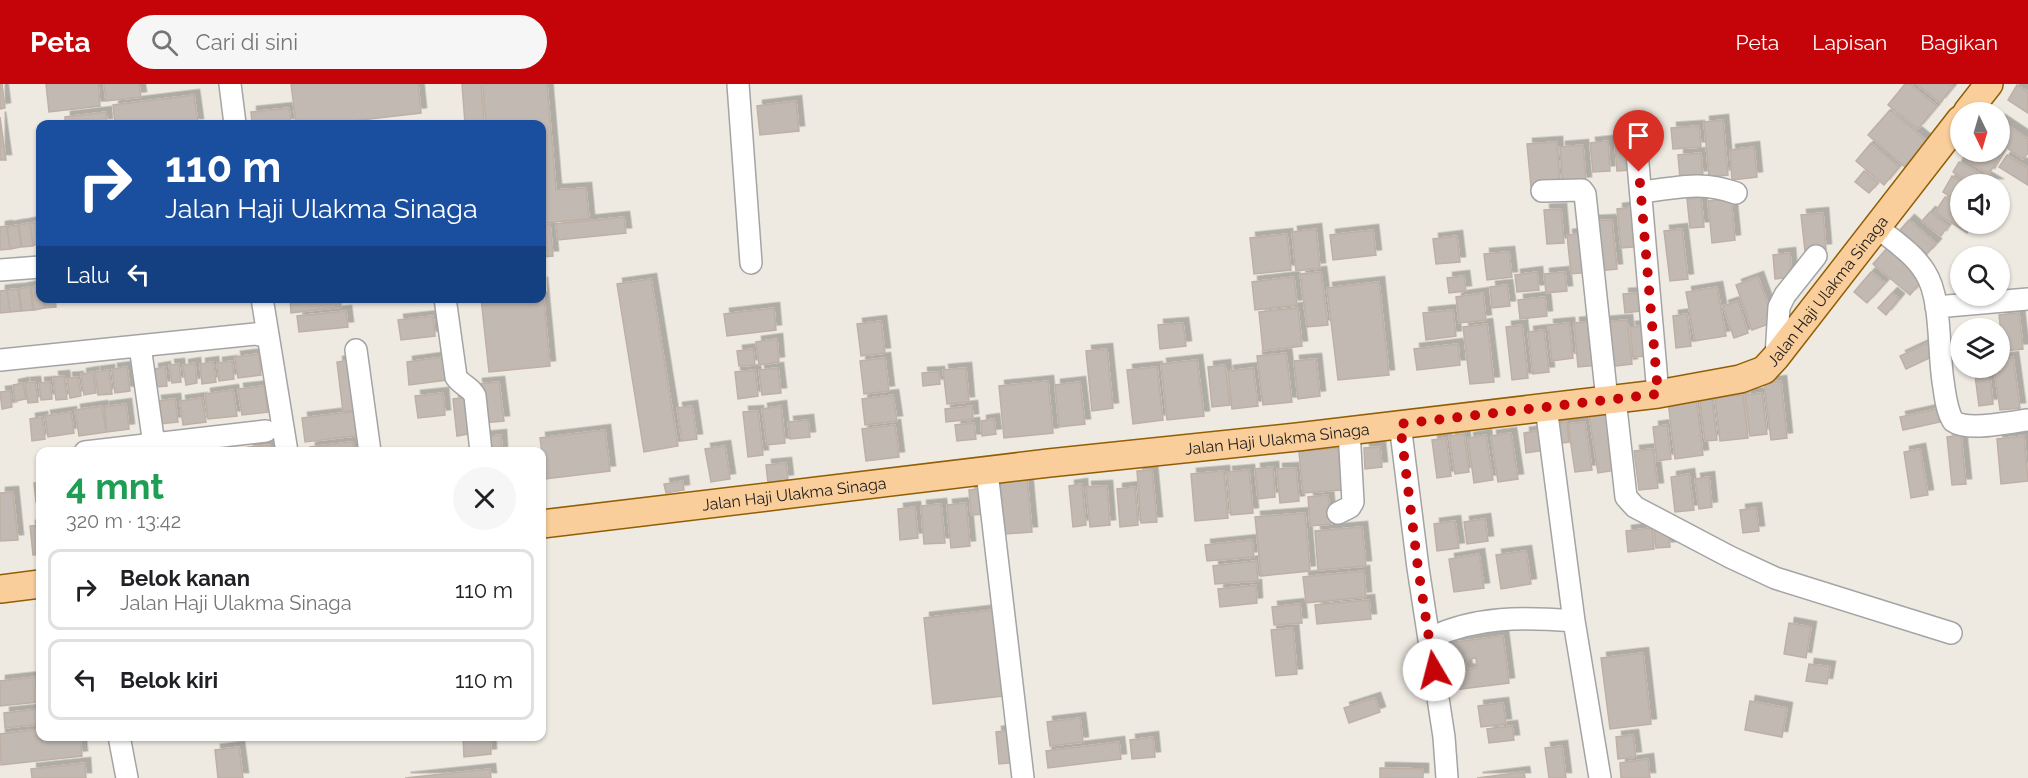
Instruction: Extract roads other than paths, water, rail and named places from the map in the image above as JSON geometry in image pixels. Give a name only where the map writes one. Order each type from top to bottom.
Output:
[{"type":"main road","points":[[1975,102],[1989,84]]},
{"type":"main road","name":"Jalan Haji Ulakma Sinaga","points":[[546,524],[1049,463],[1611,400],[1740,379],[1764,370],[1776,357],[1950,133]]},
{"type":"main road","points":[[0,589],[36,584]]},
{"type":"street","points":[[230,84],[234,120]]},
{"type":"street","points":[[738,84],[751,263]]},
{"type":"street","points":[[1637,152],[1658,394]]},
{"type":"street","points":[[1641,192],[1701,185],[1718,187],[1736,194]]},
{"type":"street","points":[[1542,191],[1575,189],[1582,190],[1585,194],[1611,400],[1626,497],[1635,507],[1775,578],[1951,633]]},
{"type":"street","points":[[1878,228],[1915,259],[1930,281],[1936,307],[1941,368],[1948,408],[1953,421],[1976,426],[2028,420]]},
{"type":"street","points":[[1776,357],[1779,307],[1785,295],[1816,256]]},
{"type":"street","points":[[0,270],[36,267]]},
{"type":"street","points":[[1936,307],[2028,299]]},
{"type":"street","points":[[0,360],[258,335],[251,303]]},
{"type":"street","points":[[263,303],[285,447]]},
{"type":"street","points":[[446,303],[456,377],[475,396],[480,447]]},
{"type":"street","points":[[140,346],[154,447],[266,430]]},
{"type":"street","points":[[356,350],[369,447]]},
{"type":"street","points":[[1546,407],[1574,621],[1600,778]]},
{"type":"street","points":[[1400,424],[1418,568],[1444,737],[1447,778]]},
{"type":"street","points":[[1338,513],[1350,507],[1353,502],[1349,430]]},
{"type":"street","points":[[987,472],[1023,778]]},
{"type":"street","points":[[1430,638],[1453,627],[1488,621],[1528,618],[1574,621]]},
{"type":"street","points":[[120,741],[128,778]]}]
